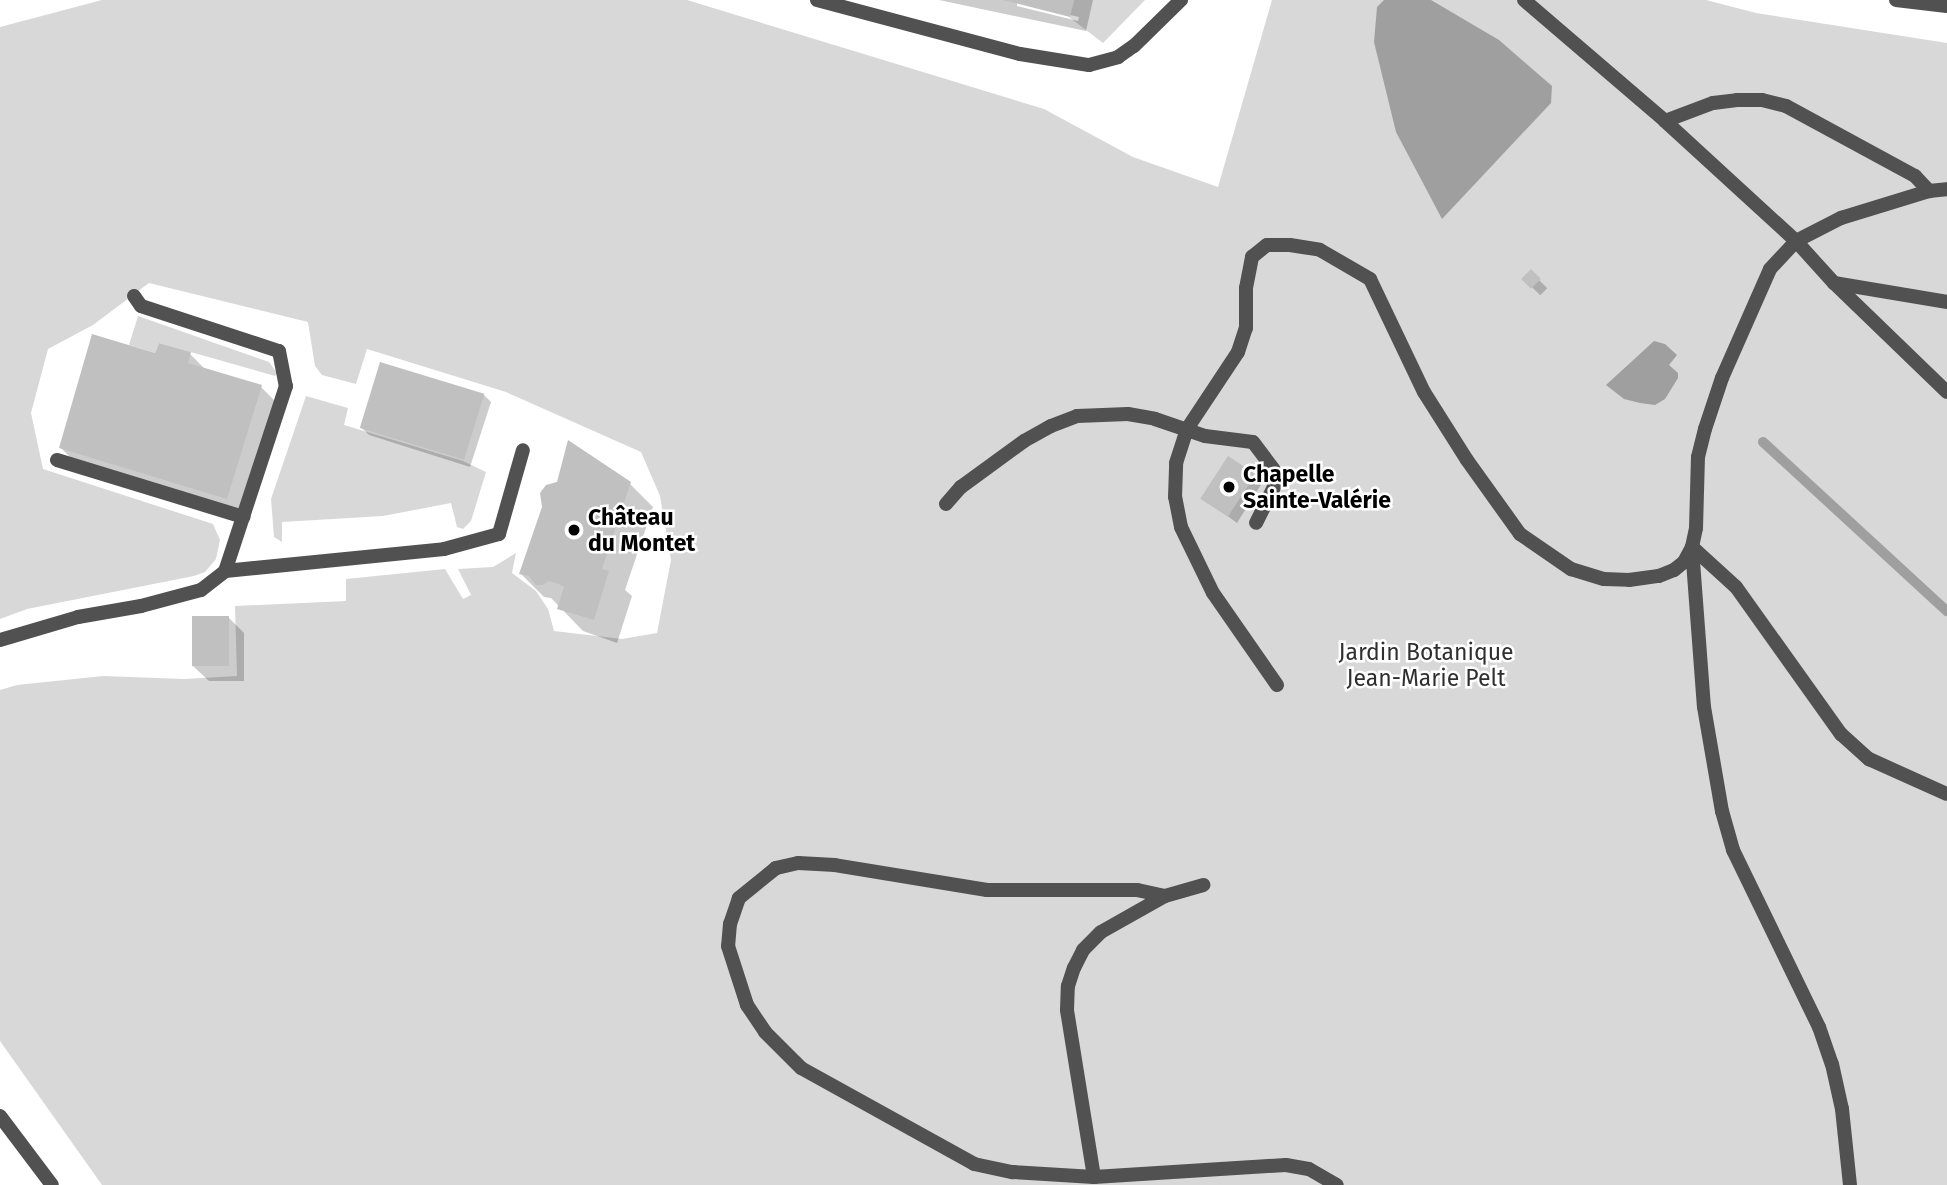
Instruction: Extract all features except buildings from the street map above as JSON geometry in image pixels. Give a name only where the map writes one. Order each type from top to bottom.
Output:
[{"type":"street","points":[[817,0],[1020,54],[1089,65],[1118,57],[1134,46],[1181,0]]},
{"type":"street","points":[[1524,0],[1665,121],[1796,241],[1834,283],[1947,392]]},
{"type":"street","points":[[1896,0],[1947,6]]},
{"type":"street","points":[[1665,121],[1725,102],[1762,100],[1786,106],[1915,176],[1929,191]]},
{"type":"street","points":[[1278,685],[1213,593],[1181,527],[1175,497],[1175,463],[1187,429],[1238,352],[1246,328],[1246,288],[1252,257],[1267,245],[1290,245],[1320,250],[1370,279],[1424,392],[1463,454],[1520,534],[1571,569],[1604,579],[1629,580],[1659,576],[1674,570],[1684,562],[1692,547],[1696,528],[1698,457],[1722,378],[1770,269],[1796,241],[1841,218],[1929,191],[1947,189]]},
{"type":"street","points":[[1834,283],[1947,302]]},
{"type":"street","points":[[0,640],[78,617],[141,606],[201,590],[225,571],[286,386],[279,351],[141,306],[134,296]]},
{"type":"street","points":[[946,504],[961,487],[1024,441],[1051,426],[1077,416],[1128,414],[1205,436],[1253,442],[1273,469],[1274,486],[1256,523]]},
{"type":"street","points":[[225,571],[444,549],[499,534],[523,450]]},
{"type":"street","points":[[57,460],[244,517]]},
{"type":"street","points":[[1692,547],[1737,587],[1841,734],[1869,760],[1947,794]]},
{"type":"street","points":[[1692,547],[1704,706],[1722,811],[1733,850],[1819,1027],[1832,1064],[1842,1109],[1850,1185]]},
{"type":"street","points":[[1165,896],[1116,890],[987,890],[835,865],[798,863],[776,868],[754,883],[739,898],[730,923],[728,946],[747,1005],[765,1032],[801,1068],[974,1164],[1013,1172],[1094,1177],[1286,1165],[1309,1169],[1337,1185]]},
{"type":"street","points":[[1094,1177],[1072,1047],[1068,986],[1083,950],[1101,932],[1165,896],[1203,886]]},
{"type":"street","points":[[0,1116],[52,1185]]},
{"type":"green space","name":"Jardin Botanique Jean-Marie Pelt","points":[[102,0],[687,0],[1044,109],[1133,157],[1218,187],[1272,0],[1706,0],[1756,13],[1947,43],[1947,1185],[102,1185],[0,1041],[0,690],[17,685],[103,676],[184,679],[237,676],[235,606],[346,601],[346,579],[445,569],[463,599],[471,595],[458,569],[493,567],[516,553],[512,573],[536,591],[548,609],[554,631],[622,639],[657,633],[671,560],[660,496],[641,452],[506,392],[367,349],[356,384],[322,375],[315,366],[308,322],[149,283],[93,325],[48,349],[31,413],[43,469],[213,524],[220,540],[216,559],[205,572],[194,576],[27,609],[0,619],[0,27]]},
{"type":"green space","points":[[1074,0],[1145,0],[1103,43],[1069,17]]},
{"type":"green space","points":[[138,316],[269,362],[277,373],[275,376],[159,343],[155,353],[129,345]]},
{"type":"green space","points":[[306,396],[348,408],[344,425],[463,461],[486,472],[471,521],[463,529],[457,527],[451,503],[383,516],[282,522],[282,542],[274,537],[271,499]]},
{"type":"shaded area","points":[[1384,0],[1431,0],[1499,40],[1552,86],[1551,103],[1442,219],[1396,132],[1374,42],[1377,7]]},
{"type":"shaded area","points":[[1654,341],[1665,344],[1677,355],[1669,365],[1678,373],[1678,378],[1665,399],[1655,405],[1624,399],[1606,385]]},
{"type":"waterway","points":[[1763,442],[1947,611]]},
{"type":"place","name":"Chapelle Sainte-Valérie","points":[[1229,487]]},
{"type":"place","name":"Château du Montet","points":[[574,530]]}]
